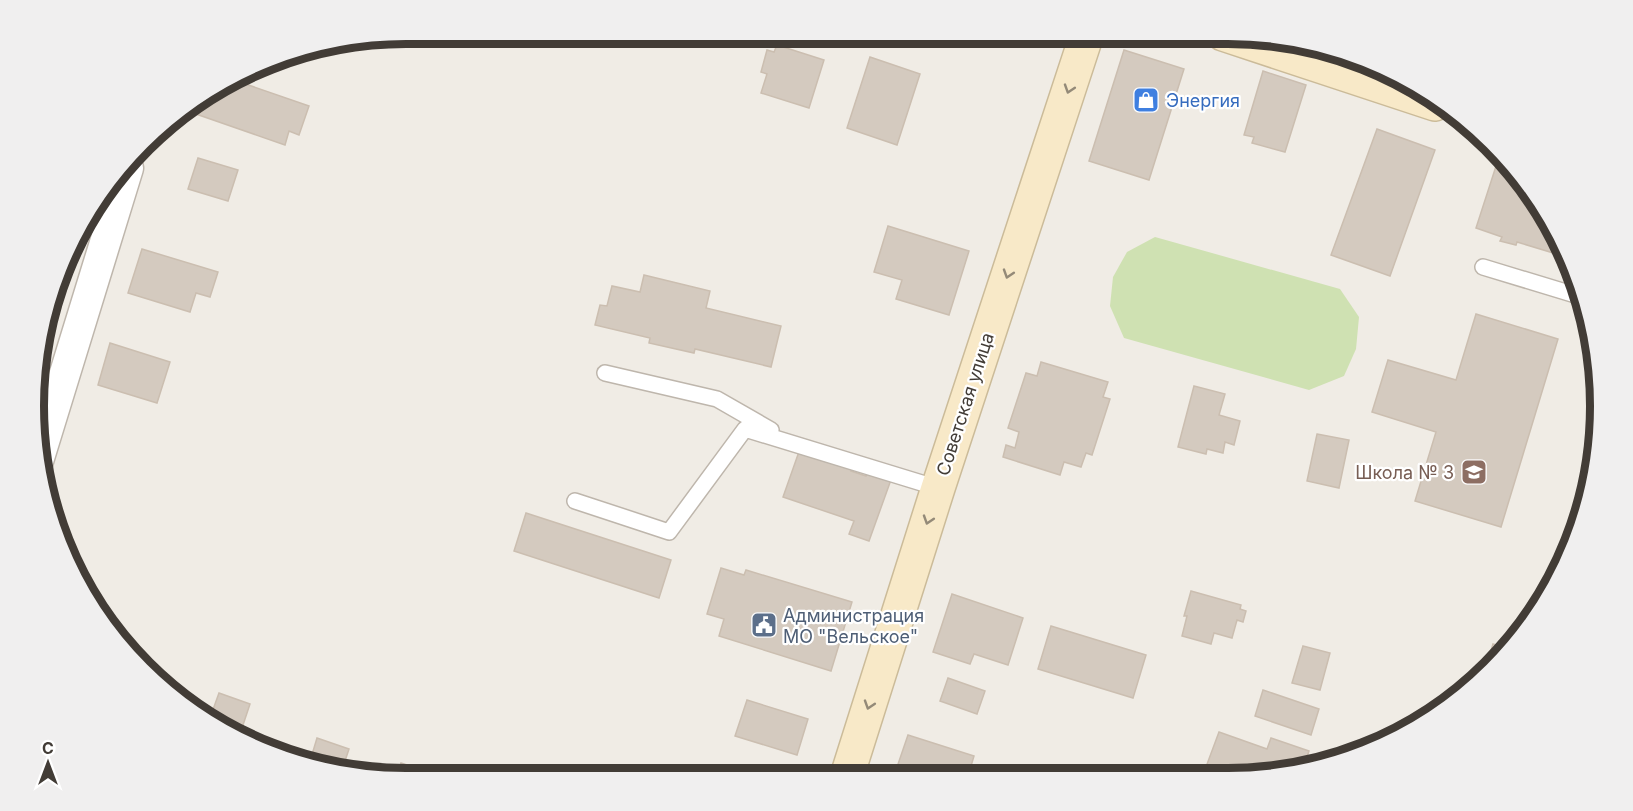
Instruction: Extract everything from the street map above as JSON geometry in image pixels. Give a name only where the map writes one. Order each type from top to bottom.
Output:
[{"type":"main road","name":"Советская улица","points":[[850,768],[938,488],[1085,44]]},
{"type":"main road","points":[[1255,44],[1420,99]]},
{"type":"street","points":[[45,438],[126,176]]},
{"type":"lane","points":[[1483,267],[1571,294]]},
{"type":"lane","points":[[605,373],[717,399],[789,441]]},
{"type":"lane","points":[[575,501],[669,532],[745,429],[938,488]]},
{"type":"green space","points":[[1155,237],[1340,289],[1359,317],[1356,349],[1344,376],[1309,390],[1124,338],[1110,306],[1113,277],[1127,252]]},
{"type":"building","points":[[777,45],[824,60],[809,108],[761,93],[767,74],[761,72],[767,50],[774,52]]},
{"type":"building","points":[[1124,50],[1184,69],[1149,180],[1089,161]]},
{"type":"building","points":[[870,57],[920,74],[897,145],[847,128]]},
{"type":"building","points":[[1263,71],[1306,85],[1285,152],[1252,143],[1254,137],[1244,135]]},
{"type":"building","points":[[242,83],[309,106],[299,135],[289,131],[285,145],[193,113]]},
{"type":"building","points":[[1377,129],[1435,150],[1390,276],[1331,255]]},
{"type":"building","points":[[198,158],[238,170],[228,201],[188,189]]},
{"type":"building","points":[[1497,164],[1528,204],[1556,254],[1517,242],[1516,245],[1500,241],[1502,237],[1476,228]]},
{"type":"building","points":[[888,226],[969,251],[949,315],[896,299],[902,280],[874,272]]},
{"type":"building","points":[[142,249],[218,272],[210,297],[196,293],[190,312],[128,293]]},
{"type":"building","points":[[644,275],[710,291],[706,308],[781,326],[771,367],[695,349],[694,353],[649,343],[650,338],[595,325],[600,305],[607,306],[612,286],[640,292]]},
{"type":"building","points":[[1476,314],[1558,339],[1501,527],[1415,501],[1436,432],[1372,412],[1388,360],[1456,380]]},
{"type":"building","points":[[110,343],[170,362],[157,403],[98,385]]},
{"type":"building","points":[[1041,362],[1108,382],[1103,397],[1110,399],[1092,455],[1086,453],[1081,467],[1064,462],[1060,475],[1003,457],[1006,445],[1015,448],[1019,432],[1008,428],[1026,373],[1037,376]]},
{"type":"building","points":[[1194,386],[1225,394],[1219,415],[1240,421],[1234,445],[1225,442],[1223,453],[1207,449],[1206,454],[1178,447]]},
{"type":"building","points":[[1317,434],[1349,440],[1339,488],[1307,481]]},
{"type":"building","points":[[801,446],[854,464],[851,471],[866,476],[869,469],[892,477],[869,541],[849,534],[854,521],[783,497]]},
{"type":"building","points":[[526,513],[671,560],[659,598],[514,551]]},
{"type":"building","points":[[721,568],[744,575],[746,570],[852,602],[831,671],[719,636],[724,619],[707,614]]},
{"type":"building","points":[[1191,591],[1241,605],[1240,609],[1246,611],[1243,622],[1237,620],[1232,638],[1214,633],[1211,644],[1182,636],[1187,616],[1184,616]]},
{"type":"building","points":[[952,594],[1023,618],[1008,665],[974,654],[970,664],[933,652]]},
{"type":"building","points":[[1051,626],[1146,655],[1133,698],[1038,669]]},
{"type":"building","points":[[1493,644],[1498,646],[1490,654]]},
{"type":"building","points":[[1303,646],[1330,653],[1320,690],[1292,683]]},
{"type":"building","points":[[948,678],[985,691],[977,714],[940,701]]},
{"type":"building","points":[[1263,690],[1319,709],[1311,735],[1255,716]]},
{"type":"building","points":[[219,693],[250,704],[242,728],[255,732],[254,734],[224,719],[212,711]]},
{"type":"building","points":[[747,700],[808,719],[797,755],[735,736]]},
{"type":"building","points":[[1219,732],[1267,749],[1271,738],[1309,751],[1306,759],[1298,761],[1251,767],[1206,768]]},
{"type":"building","points":[[908,735],[974,756],[970,768],[897,768]]},
{"type":"building","points":[[317,738],[349,749],[345,762],[312,755]]},
{"type":"building","points":[[401,763],[417,768],[406,768],[400,768]]},
{"type":"place","name":"Энергия","points":[[1146,100]]},
{"type":"place","name":"Школа № 3","points":[[1474,472]]},
{"type":"place","name":"Администрация МО \"Вельское\"","points":[[764,625]]}]
